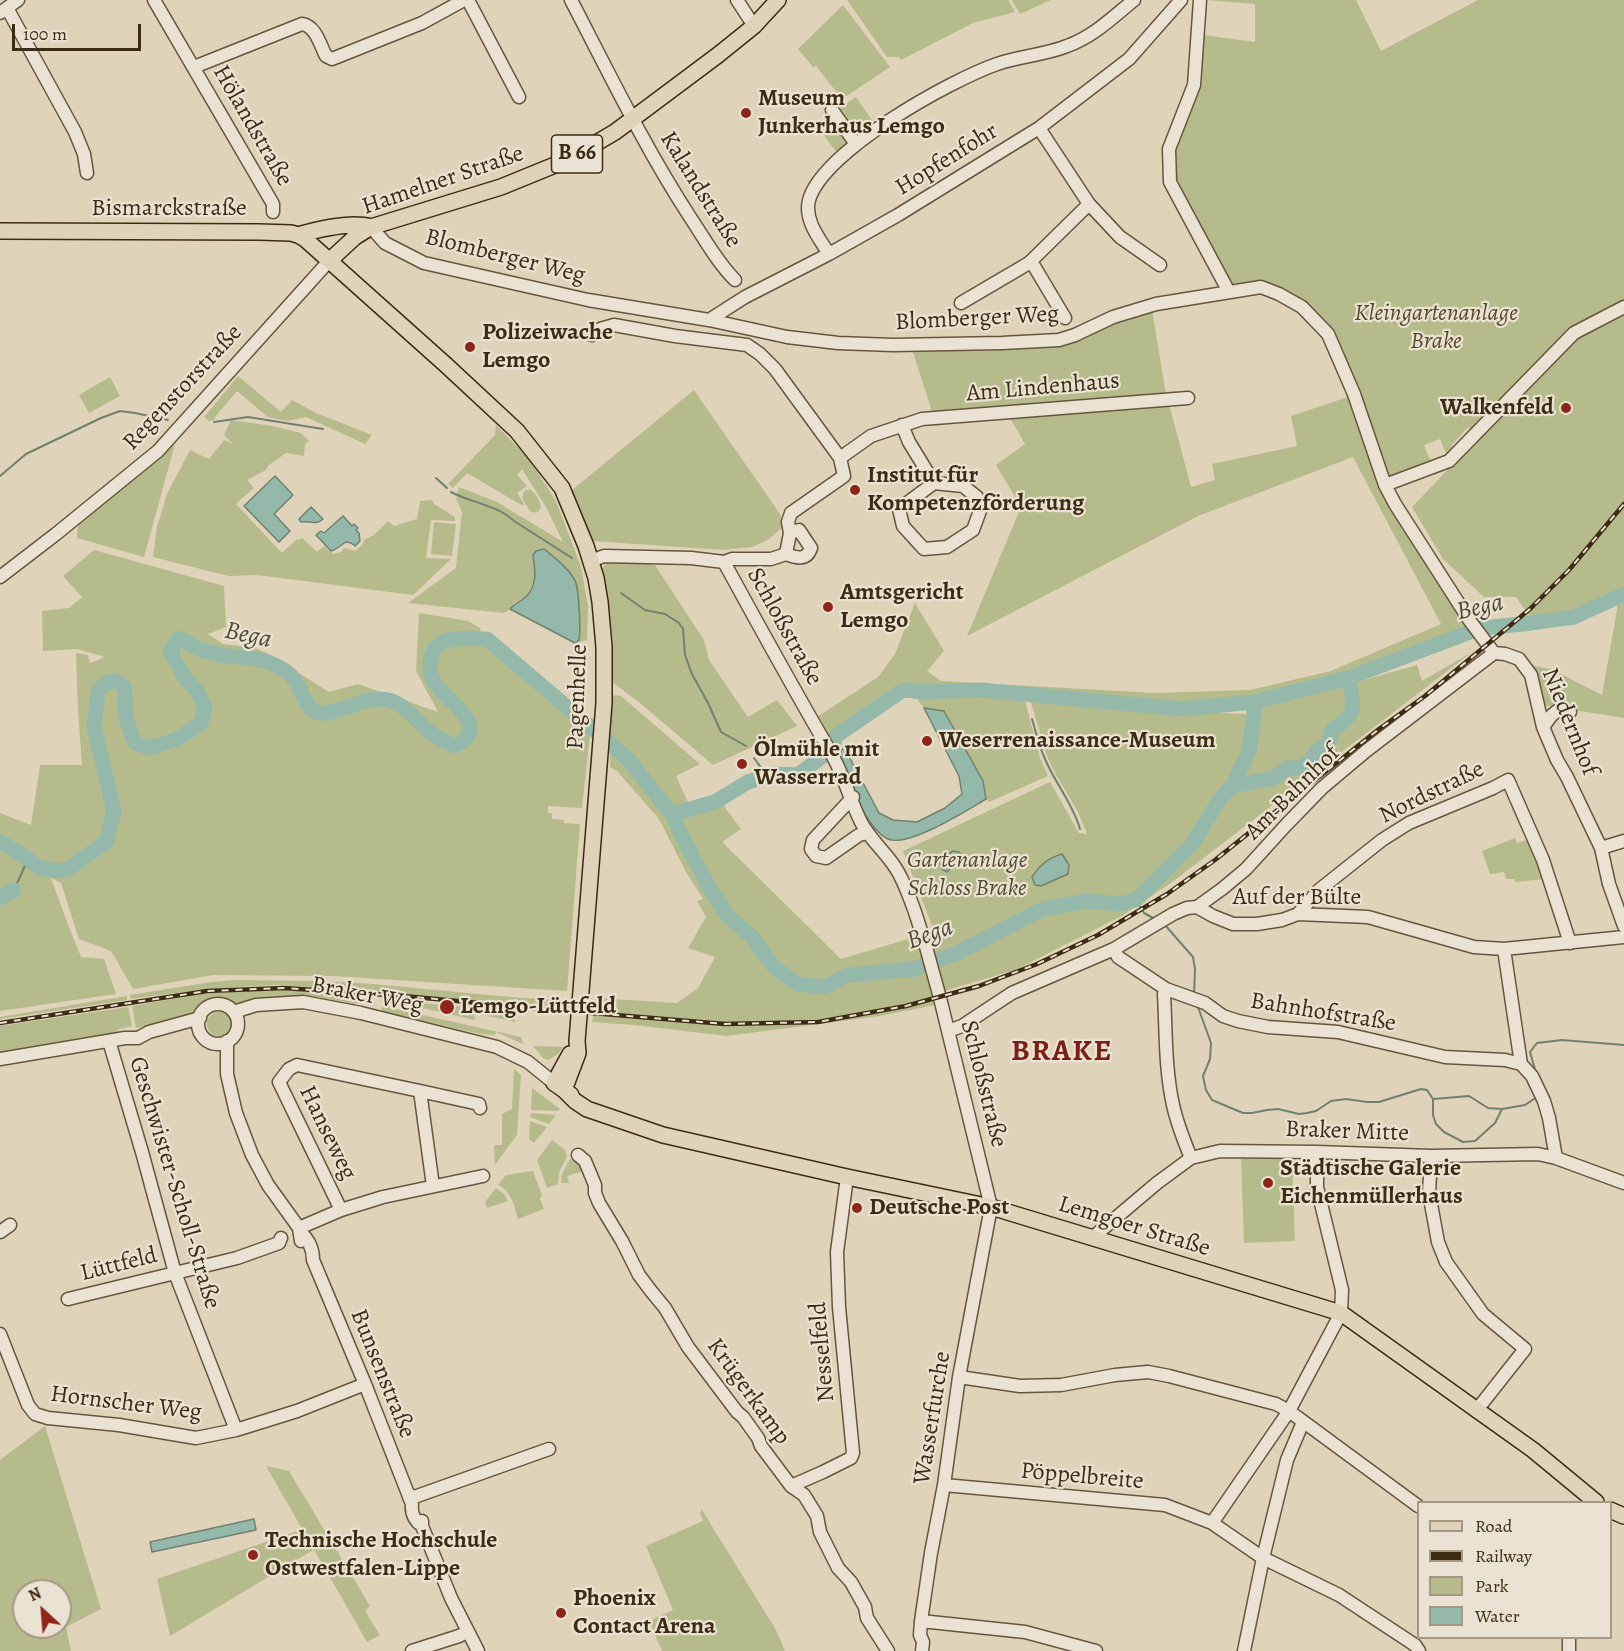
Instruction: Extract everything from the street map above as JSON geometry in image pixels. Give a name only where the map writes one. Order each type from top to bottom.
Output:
[{"type":"main road","name":"Hamelner Straße","points":[[329,261],[355,237],[371,227],[501,187],[586,149],[632,119],[754,27],[778,0]]},
{"type":"main road","name":"B 66","points":[[298,235],[314,230],[360,224],[371,227]]},
{"type":"main road","name":"Bismarckstraße","points":[[0,231],[227,232],[298,235]]},
{"type":"main road","points":[[298,235],[329,261]]},
{"type":"main road","name":"Pagenhelle","points":[[329,261],[521,436],[562,488],[591,561],[600,602],[605,667],[604,703],[577,1041],[559,1086]]},
{"type":"main road","name":"Lemgoer Straße","points":[[559,1086],[587,1109],[663,1135],[991,1208],[1341,1313],[1533,1450],[1593,1501]]},
{"type":"street","points":[[18,0],[4,10],[75,132],[84,154],[87,173]]},
{"type":"street","name":"Hölandstraße","points":[[154,0],[273,204],[273,212]]},
{"type":"street","points":[[194,67],[302,24],[309,25],[326,56],[332,59],[422,23],[466,0],[519,97]]},
{"type":"street","name":"Kalandstraße","points":[[571,0],[632,119],[678,198],[724,269],[735,280]]},
{"type":"street","points":[[737,0],[754,27]]},
{"type":"street","points":[[829,254],[811,225],[809,202],[829,168],[856,144],[917,103],[970,75],[999,64],[1067,47],[1085,38],[1134,0]]},
{"type":"street","name":"Hopfenfohr","points":[[709,320],[745,297],[898,215],[1039,128],[1129,59],[1181,0]]},
{"type":"street","points":[[1200,0],[1194,85],[1168,149],[1170,182],[1229,292]]},
{"type":"street","points":[[832,110],[856,144]]},
{"type":"street","points":[[1039,128],[1089,204],[1120,237],[1160,265]]},
{"type":"street","points":[[961,303],[1031,261],[1089,204]]},
{"type":"street","name":"Blomberger Weg","points":[[371,227],[385,243],[424,263],[588,300],[709,320],[810,341],[838,343],[893,345],[1059,340],[1113,317],[1156,304],[1262,287],[1302,307],[1328,334],[1354,394],[1385,485],[1470,621],[1494,653]]},
{"type":"street","name":"Regenstorstraße","points":[[0,577],[158,451],[329,261]]},
{"type":"street","points":[[1031,261],[1065,318]]},
{"type":"street","points":[[1385,485],[1449,461],[1574,333],[1624,307]]},
{"type":"street","points":[[592,335],[600,329],[614,325],[675,336],[747,345],[775,369],[840,458],[844,476],[791,513],[788,522],[790,533],[786,554]]},
{"type":"street","name":"Am Lindenhaus","points":[[840,458],[871,436],[922,419],[1188,398]]},
{"type":"street","points":[[902,425],[909,442],[934,483]]},
{"type":"street","points":[[934,483],[963,486],[977,497],[981,508],[973,530],[947,547],[924,549],[903,526],[899,509],[934,483]]},
{"type":"street","points":[[724,562],[732,559],[771,558],[786,554],[797,559],[806,557],[811,548],[799,530],[790,533]]},
{"type":"street","name":"Schloßstraße","points":[[591,561],[604,556],[691,558],[724,562],[831,754],[868,833],[896,868],[914,910],[935,977],[991,1208]]},
{"type":"street","name":"Niedernhof","points":[[1494,653],[1518,659],[1531,675],[1543,727],[1601,849],[1609,884],[1624,926]]},
{"type":"street","name":"Am Bahnhof","points":[[1114,949],[1173,914],[1187,908],[1197,907],[1222,889],[1246,869],[1322,788],[1366,751],[1494,653]]},
{"type":"street","points":[[1543,727],[1557,711],[1570,712]]},
{"type":"street","name":"Nordstraße","points":[[1298,914],[1319,890],[1382,840],[1409,823],[1508,780],[1543,860],[1570,943]]},
{"type":"street","points":[[852,799],[813,840],[811,846],[813,852],[820,858],[826,858],[859,835],[868,833]]},
{"type":"street","points":[[1601,849],[1624,841]]},
{"type":"street","name":"Auf der Bülte","points":[[1197,907],[1233,924],[1257,924],[1282,920],[1298,914],[1368,917],[1474,947],[1504,949],[1624,937]]},
{"type":"street","points":[[948,1031],[962,1026],[1012,993],[1114,949]]},
{"type":"street","name":"Bahnhofstraße","points":[[1114,949],[1118,957],[1166,989],[1205,1003],[1223,1016],[1238,1021],[1268,1027],[1338,1032],[1445,1057],[1496,1059],[1521,1064]]},
{"type":"street","points":[[1504,949],[1521,1064],[1532,1076],[1541,1095],[1549,1118],[1556,1158]]},
{"type":"street","points":[[1166,989],[1164,994],[1169,1079],[1173,1105],[1191,1158]]},
{"type":"street","name":"Braker Weg","points":[[235,1016],[267,1004],[303,1002],[361,1013],[497,1047],[528,1062],[559,1086]]},
{"type":"street","points":[[217,1004],[228,1007],[235,1016],[236,1033],[227,1041],[211,1042],[203,1037],[199,1023],[206,1008],[217,1004]]},
{"type":"street","points":[[0,1059],[125,1038],[138,1038],[148,1032],[199,1023]]},
{"type":"street","name":"Geschwister-Scholl-Straße","points":[[109,1041],[175,1273],[232,1431]]},
{"type":"street","name":"Bunsenstraße","points":[[226,1074],[227,1041]]},
{"type":"street","name":"Bunsenstraße","points":[[211,1042],[226,1074],[236,1113],[252,1155],[268,1185],[308,1242],[313,1253],[313,1260],[411,1500],[411,1511],[416,1521],[422,1526],[463,1634],[478,1651]]},
{"type":"street","name":"Hanseweg","points":[[341,1210],[279,1082],[289,1068],[297,1065],[479,1104],[480,1108]]},
{"type":"street","points":[[420,1091],[433,1186]]},
{"type":"street","name":"Braker Mitte","points":[[1092,1238],[1157,1183],[1191,1158],[1220,1151],[1431,1156],[1538,1154],[1556,1158],[1624,1183]]},
{"type":"street","points":[[1212,1523],[1289,1411],[1341,1313],[1342,1290],[1317,1187],[1317,1152]]},
{"type":"street","name":"Krügerkamp","points":[[578,1155],[585,1161],[595,1185],[599,1203],[639,1275],[665,1308],[688,1347],[737,1413],[743,1417],[790,1486],[804,1495],[817,1516],[820,1532],[838,1568],[851,1582],[865,1606],[867,1618],[888,1651]]},
{"type":"street","points":[[1431,1156],[1430,1193],[1438,1242],[1446,1262],[1483,1314],[1525,1349],[1476,1411]]},
{"type":"street","points":[[300,1230],[341,1210],[382,1197],[483,1176]]},
{"type":"street","name":"Nesselfeld","points":[[790,1486],[851,1458],[853,1453],[839,1307],[837,1252],[847,1177]]},
{"type":"street","name":"Wasserfurche","points":[[922,1651],[921,1621],[931,1553],[944,1485],[959,1377],[991,1208]]},
{"type":"street","name":"Lüttfeld","points":[[68,1299],[237,1258],[279,1243],[281,1239]]},
{"type":"street","name":"Hornscher Weg","points":[[0,1334],[28,1405],[35,1414],[48,1418],[119,1425],[196,1438],[232,1431],[297,1411],[365,1384]]},
{"type":"street","points":[[959,1377],[1020,1386],[1061,1385],[1148,1372],[1276,1404],[1289,1411],[1417,1505]]},
{"type":"street","points":[[1244,1651],[1263,1558],[1287,1460],[1303,1422]]},
{"type":"street","points":[[411,1500],[549,1449]]},
{"type":"street","name":"Pöppelbreite","points":[[944,1485],[1165,1505],[1212,1523],[1263,1558],[1339,1595],[1415,1645],[1419,1651]]},
{"type":"street","points":[[921,1621],[1025,1632],[1096,1651]]},
{"type":"street","points":[[412,1651],[463,1634]]},
{"type":"street","name":"Wasserfurche","points":[[914,1651],[920,1635]]},
{"type":"green space","points":[[847,0],[1008,0],[1015,12],[973,23],[901,60],[899,57],[887,57]]},
{"type":"green space","points":[[1012,0],[1051,0],[1020,14]]},
{"type":"green space","name":"Kleingartenanlage Brake","points":[[1206,0],[1356,0],[1381,51],[1478,0],[1624,0],[1624,718],[1542,705],[1530,665],[1551,669],[1602,695],[1617,602],[1533,621],[1516,597],[1484,597],[1443,559],[1412,507],[1564,348],[1473,432],[1468,427],[1451,446],[1454,451],[1448,458],[1440,439],[1424,445],[1432,464],[1391,479],[1359,393],[1332,333],[1279,290],[1230,287],[1173,180],[1171,149],[1203,35],[1255,42],[1255,4]]},
{"type":"green space","points":[[843,5],[890,67],[842,99],[816,66],[813,67],[798,49]]},
{"type":"green space","points":[[856,97],[876,126],[857,140],[835,111]]},
{"type":"green space","points":[[835,119],[853,143],[838,154],[820,130]]},
{"type":"green space","points":[[1152,309],[1165,389],[1191,487],[1215,480],[1212,464],[1297,446],[1291,416],[1351,396],[1383,487],[1474,634],[1346,679],[1252,699],[1182,707],[981,688],[925,690],[925,694],[979,693],[1024,697],[1040,758],[1048,776],[989,802],[986,799],[983,781],[944,711],[924,708],[904,683],[826,737],[817,717],[878,677],[895,654],[915,603],[944,651],[927,671],[941,681],[1154,693],[1250,690],[1331,671],[1441,624],[1353,457],[1198,516],[967,636],[1021,507],[996,465],[1025,444],[1005,409],[933,415],[912,349],[1060,344],[1114,319]]},
{"type":"green space","points":[[238,376],[281,412],[292,400],[316,413],[372,435],[365,444],[306,417],[287,421],[268,417],[237,391],[214,420],[209,421],[204,417]]},
{"type":"green space","points":[[110,377],[120,396],[89,413],[79,395]]},
{"type":"green space","points":[[694,390],[780,514],[785,525],[768,540],[752,547],[723,550],[593,541],[572,490]]},
{"type":"green space","points":[[231,420],[301,433],[309,441],[305,444],[304,456],[286,453],[269,465],[266,470],[247,480],[254,488],[236,504],[282,553],[297,539],[302,538],[317,552],[324,546],[333,554],[341,552],[344,548],[355,551],[364,540],[374,535],[388,521],[394,526],[417,519],[420,501],[432,500],[434,504],[455,517],[455,521],[431,520],[426,558],[451,559],[413,595],[257,575],[229,576],[153,557],[157,527],[167,494],[190,450],[209,459],[224,440],[233,444],[224,435]]},
{"type":"green space","points":[[496,425],[528,458],[556,501],[581,567],[588,606],[587,640],[575,643],[579,640],[533,555],[536,577],[527,596],[514,603],[504,613],[408,603],[456,568],[462,512],[456,499],[459,487],[497,502],[563,542],[546,507],[522,469],[517,475],[527,486],[517,493],[523,506],[467,473],[453,488],[448,484],[495,435]]},
{"type":"green space","points":[[175,444],[144,557],[77,538],[78,524]]},
{"type":"green space","points":[[530,489],[540,503],[541,508],[537,513],[530,511],[522,498],[524,491]]},
{"type":"green space","points":[[434,522],[456,524],[452,556],[431,554]]},
{"type":"green space","points":[[94,550],[224,586],[226,627],[208,634],[223,644],[255,648],[269,654],[329,692],[358,684],[438,712],[416,671],[419,613],[468,621],[480,628],[483,644],[590,734],[582,808],[548,806],[548,813],[552,813],[552,819],[564,820],[564,823],[580,824],[567,991],[333,976],[213,975],[133,989],[111,951],[79,939],[61,883],[51,878],[81,957],[104,959],[116,994],[0,1011],[0,813],[31,825],[40,765],[82,765],[76,653],[88,655],[90,663],[105,657],[77,649],[43,651],[42,611],[69,608],[82,597],[63,576]]},
{"type":"green space","points":[[619,560],[655,565],[704,640],[709,660],[748,717],[777,700],[797,726],[713,765],[612,682],[609,611],[601,569],[609,562]]},
{"type":"green space","name":"Gartenanlage Schloss Brake","points":[[1472,652],[1171,883],[1120,917],[1015,970],[944,991],[932,950],[938,941],[903,851],[1050,782],[1079,833],[1087,834],[1078,812],[1047,756],[1030,699],[1183,712],[1250,714],[1247,749],[1240,771],[1247,773],[1258,704],[1357,682],[1417,665],[1422,681]]},
{"type":"green space","points":[[621,696],[700,764],[676,776],[690,807],[719,795],[741,829],[722,842],[841,959],[918,936],[930,975],[935,1005],[880,1016],[727,1036],[592,1022],[596,998],[677,1003],[698,988],[715,957],[688,948],[706,917],[697,901],[703,899],[686,872],[659,819],[617,771],[610,767],[611,697]]},
{"type":"green space","points":[[1515,838],[1517,843],[1530,839],[1545,879],[1515,882],[1514,879],[1506,879],[1504,872],[1490,874],[1482,851]]},
{"type":"green space","points":[[234,980],[373,984],[561,1000],[570,1004],[570,1009],[280,985],[205,990],[131,999],[130,995]]},
{"type":"green space","points":[[279,989],[372,995],[371,998],[354,1004],[317,997],[276,998],[235,1007],[226,1002],[217,1001],[185,1018],[136,1028],[132,1006],[200,994]]},
{"type":"green space","points":[[127,996],[127,1000],[0,1019],[0,1017]]},
{"type":"green space","points":[[383,999],[460,1007],[460,1010],[467,1010],[467,1007],[484,1009],[484,1012],[515,1014],[515,1022],[474,1013],[475,1020]]},
{"type":"green space","points":[[382,1006],[521,1037],[523,1044],[496,1032],[495,1035],[480,1034],[381,1011]]},
{"type":"green space","points":[[128,1007],[132,1026],[117,1030],[117,1033],[0,1054],[0,1026]]},
{"type":"green space","points":[[219,1012],[228,1015],[231,1024],[228,1033],[219,1036],[210,1033],[207,1024],[210,1015]]},
{"type":"green space","points":[[533,1046],[563,1047],[558,1054],[548,1060],[543,1058]]},
{"type":"green space","points":[[514,1069],[521,1075],[517,1135],[495,1165],[494,1145],[502,1145],[502,1114],[512,1109]]},
{"type":"green space","points":[[532,1088],[560,1109],[558,1111],[531,1110]]},
{"type":"green space","points":[[531,1113],[556,1115],[549,1124],[530,1117]]},
{"type":"green space","points":[[530,1121],[547,1127],[534,1143],[529,1139]]},
{"type":"green space","points":[[552,1140],[565,1150],[567,1157],[559,1172],[558,1184],[547,1188],[537,1160]]},
{"type":"green space","points":[[1292,1157],[1295,1241],[1244,1243],[1241,1159]]},
{"type":"green space","points":[[570,1159],[579,1163],[584,1171],[567,1176],[569,1183],[561,1183],[562,1174]]},
{"type":"green space","points":[[533,1171],[542,1195],[540,1199],[544,1209],[518,1219],[509,1195],[498,1185],[506,1175]]},
{"type":"green space","points":[[496,1188],[504,1194],[508,1201],[487,1208],[485,1202]]},
{"type":"green space","points":[[45,1426],[101,1609],[72,1624],[72,1579],[12,1579],[12,1639],[68,1639],[71,1651],[0,1651],[0,1460]]},
{"type":"green space","points":[[266,1466],[289,1471],[370,1606],[365,1611],[380,1635],[367,1642]]},
{"type":"green space","points":[[702,1510],[776,1630],[785,1651],[662,1651],[649,1621],[673,1610],[646,1546],[703,1521],[700,1513]]},
{"type":"green space","points":[[301,1530],[313,1550],[170,1636],[157,1579]]},
{"type":"water","points":[[275,476],[293,495],[274,514],[290,531],[279,542],[244,506]]},
{"type":"water","points":[[311,507],[323,519],[318,522],[301,522],[299,519]]},
{"type":"water","points":[[343,516],[352,526],[354,524],[358,528],[356,530],[360,541],[355,546],[346,542],[331,551],[316,535],[321,531],[324,533]]},
{"type":"water","points":[[544,549],[567,569],[576,583],[580,628],[579,640],[575,643],[510,609],[530,592],[535,577],[533,555],[536,551]]},
{"type":"water","points":[[924,708],[944,711],[983,781],[986,799],[923,833],[909,838],[888,839],[872,825],[865,814],[837,756],[844,747],[879,813],[893,820],[917,822],[945,808],[962,794],[959,776]]},
{"type":"water","points":[[953,851],[959,852],[962,856],[947,872],[940,864]]},
{"type":"water","points":[[1062,854],[1069,865],[1068,874],[1041,886],[1035,885],[1032,877],[1038,869],[1048,860]]},
{"type":"water","points":[[254,1519],[256,1530],[152,1552],[150,1542]]},
{"type":"waterway","points":[[0,476],[26,454],[120,411],[168,420]]},
{"type":"waterway","points":[[214,422],[248,417],[323,429]]},
{"type":"waterway","points":[[436,478],[447,488]]},
{"type":"waterway","points":[[451,492],[500,511],[572,558]]},
{"type":"waterway","points":[[621,593],[645,610],[665,614],[679,623],[683,629],[685,655],[692,674],[721,732],[746,746]]},
{"type":"waterway","name":"Bega","points":[[0,841],[39,868],[58,871],[68,869],[106,842],[114,812],[94,726],[98,691],[107,682],[116,681],[124,686],[125,712],[135,743],[151,748],[177,739],[201,723],[205,708],[197,691],[185,678],[170,651],[179,638],[207,652],[260,660],[278,666],[294,679],[306,703],[316,712],[331,712],[372,700],[392,701],[399,704],[432,734],[454,746],[463,742],[470,732],[469,724],[462,711],[436,685],[430,669],[431,658],[439,644],[446,641],[462,638],[487,639],[628,759],[672,814],[715,802],[748,782],[773,774],[798,775],[833,748],[836,736],[903,690],[926,692],[981,690],[1182,709],[1254,702],[1348,678],[1481,628],[1574,617],[1624,594]]},
{"type":"waterway","name":"Bega","points":[[672,814],[709,887],[727,915],[752,937],[774,967],[797,984],[824,987],[848,975],[914,969],[955,954],[1043,909],[1087,901],[1119,904],[1136,900],[1192,844],[1220,799],[1232,786],[1274,778],[1287,768],[1299,768],[1310,762],[1316,751],[1328,745],[1332,730],[1347,719],[1351,713],[1353,702],[1348,678]]},
{"type":"waterway","name":"Bega","points":[[1232,786],[1249,751],[1254,702]]},
{"type":"waterway","points":[[1032,719],[1045,759],[1080,829]]},
{"type":"waterway","points":[[754,758],[767,776]]},
{"type":"waterway","name":"Bega","points":[[14,890],[28,859]]},
{"type":"waterway","name":"Bega","points":[[0,898],[14,890]]},
{"type":"waterway","points":[[1136,900],[1144,913],[1155,919]]},
{"type":"waterway","points":[[1165,925],[1193,957],[1194,996]]},
{"type":"waterway","points":[[1198,1007],[1211,1043],[1210,1059],[1203,1076],[1206,1090],[1212,1100],[1243,1113],[1278,1109],[1299,1114],[1307,1113],[1316,1111],[1331,1101],[1346,1099],[1379,1102],[1421,1089],[1427,1090],[1433,1099],[1469,1096],[1488,1108],[1502,1109],[1525,1105],[1537,1097]]},
{"type":"waterway","points":[[1536,1073],[1530,1052],[1537,1043],[1562,1040],[1624,1045]]},
{"type":"waterway","points":[[1433,1099],[1433,1115],[1436,1124],[1444,1132],[1463,1142],[1475,1141],[1495,1123],[1502,1109]]},
{"type":"railway","points":[[0,1023],[207,991],[284,988],[725,1024],[818,1022],[906,1006],[979,986],[1037,964],[1098,935],[1167,894],[1215,860],[1379,729],[1425,696],[1530,609],[1569,570],[1624,504]]},
{"type":"place","name":"Museum Junkerhaus Lemgo","points":[[746,113]]},
{"type":"place","name":"Polizeiwache Lemgo","points":[[470,347]]},
{"type":"place","name":"Walkenfeld","points":[[1566,408]]},
{"type":"place","name":"Institut für Kompetenzförderung","points":[[855,490]]},
{"type":"place","name":"Amtsgericht Lemgo","points":[[828,607]]},
{"type":"place","name":"Weserrenaissance-Museum","points":[[927,741]]},
{"type":"place","name":"Ölmühle mit Wasserrad","points":[[742,764]]},
{"type":"place","name":"Lemgo-Lüttfeld","points":[[447,1007]]},
{"type":"place","name":"Städtische Galerie Eichenmüllerhaus","points":[[1268,1183]]},
{"type":"place","name":"Deutsche Post","points":[[857,1208]]},
{"type":"place","name":"Technische Hochschule Ostwestfalen-Lippe","points":[[253,1555]]},
{"type":"place","name":"Phoenix Contact Arena","points":[[561,1613]]},
{"type":"district","name":"BRAKE","points":[[1062,1053]]}]
